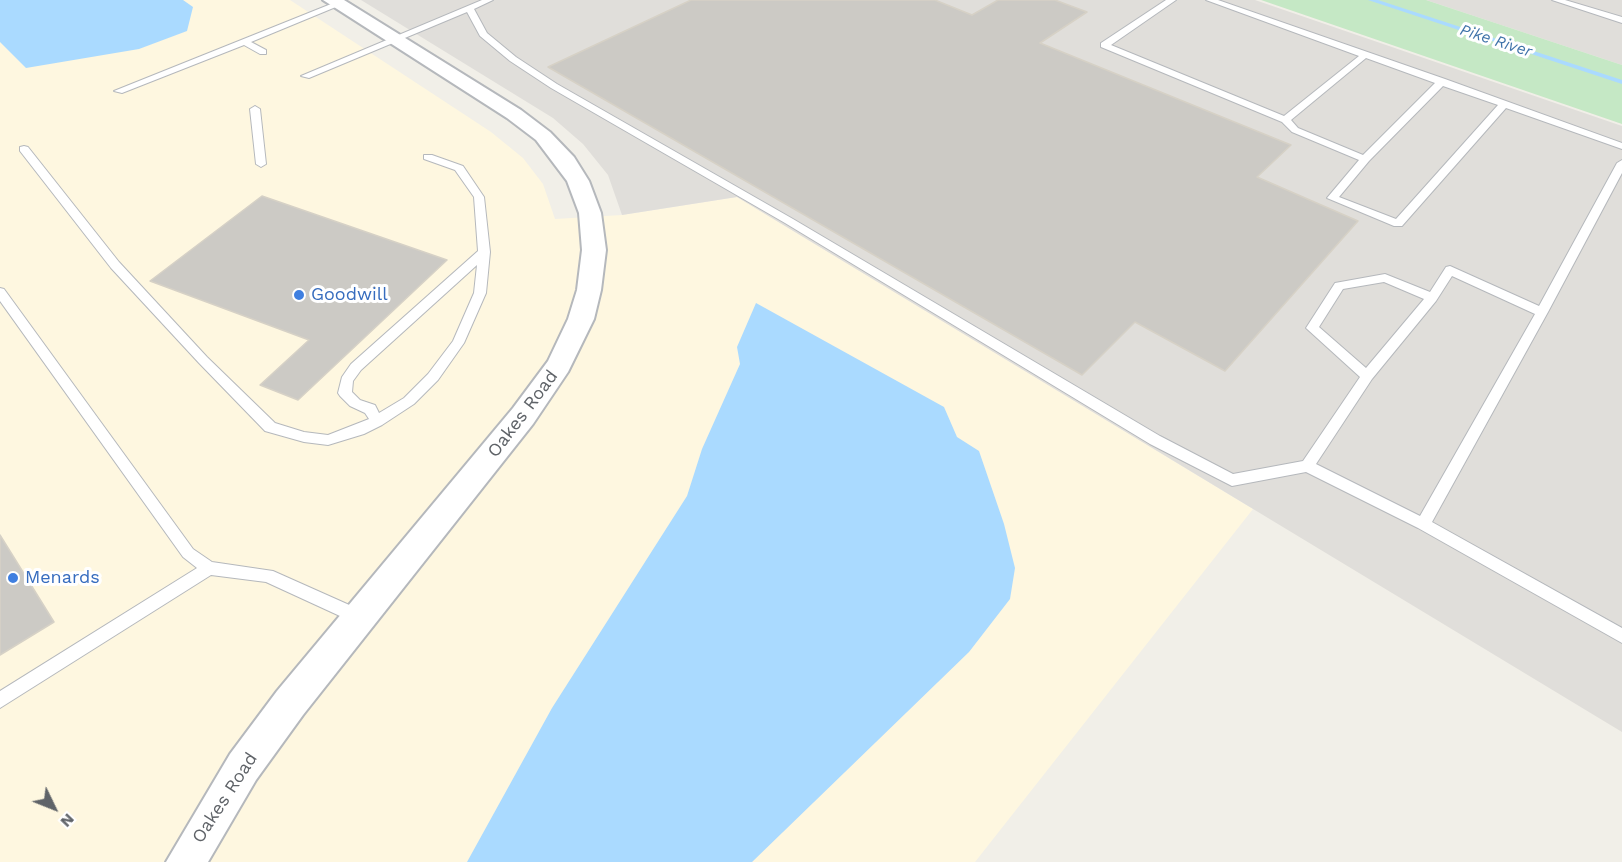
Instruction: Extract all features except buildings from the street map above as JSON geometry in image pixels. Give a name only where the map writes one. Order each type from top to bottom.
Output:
[{"type":"street","name":"Oakes Road","points":[[186,862],[243,767],[523,416],[559,365],[584,309],[589,290],[594,250],[590,213],[578,181],[566,162],[543,136],[514,114],[336,2]]},
{"type":"lane","points":[[306,76],[489,0]]},
{"type":"lane","points":[[1172,0],[1104,45],[1284,120],[1295,130],[1365,159]]},
{"type":"lane","points":[[1210,0],[1622,146]]},
{"type":"lane","points":[[1556,0],[1622,20]]},
{"type":"lane","points":[[119,91],[245,42],[336,2]]},
{"type":"lane","points":[[469,8],[483,34],[513,59],[554,86],[789,221],[1155,440],[1232,480],[1307,466],[1423,524],[1622,636]]},
{"type":"lane","points":[[245,42],[263,52]]},
{"type":"lane","points":[[1284,120],[1365,55]]},
{"type":"lane","points":[[1442,81],[1365,159],[1332,198],[1398,224],[1504,104]]},
{"type":"lane","points":[[255,108],[261,164]]},
{"type":"lane","points":[[24,149],[49,184],[84,224],[115,265],[203,360],[270,427],[304,437],[328,440],[359,430],[409,401],[433,377],[458,343],[480,293],[483,252],[478,197],[459,168],[428,157]]},
{"type":"lane","points":[[1423,524],[1622,164]]},
{"type":"lane","points":[[377,421],[370,409],[355,403],[345,393],[347,380],[356,367],[483,252]]},
{"type":"lane","points":[[1307,466],[1367,376],[1432,298],[1450,270],[1542,312]]},
{"type":"lane","points":[[1367,376],[1312,328],[1339,286],[1385,278],[1432,298]]},
{"type":"lane","points":[[0,292],[188,553],[209,568],[268,576],[360,618]]},
{"type":"lane","points":[[0,699],[209,568]]},
{"type":"shaded area","points":[[0,0],[290,0],[491,132],[523,158],[543,184],[555,219],[622,215],[737,197],[1253,509],[975,862],[0,862]]},
{"type":"shaded area","points":[[361,0],[1255,0],[1622,126],[1622,732],[737,197],[622,215],[608,175],[583,144],[553,118]]},
{"type":"shaded area","points":[[1426,0],[1622,0],[1622,65]]},
{"type":"green space","points":[[1261,0],[1426,0],[1622,65],[1622,124]]},
{"type":"water","points":[[0,0],[183,0],[193,7],[187,31],[139,49],[26,68],[0,42]]},
{"type":"water","points":[[756,303],[944,407],[957,437],[979,451],[1004,524],[1015,568],[1010,599],[969,652],[752,862],[467,862],[552,708],[687,496],[702,449],[740,364],[737,347]]},
{"type":"waterway","name":"Pike River","points":[[1371,0],[1622,82]]},
{"type":"place","name":"Goodwill","points":[[299,295]]},
{"type":"place","name":"Menards","points":[[13,578]]}]
